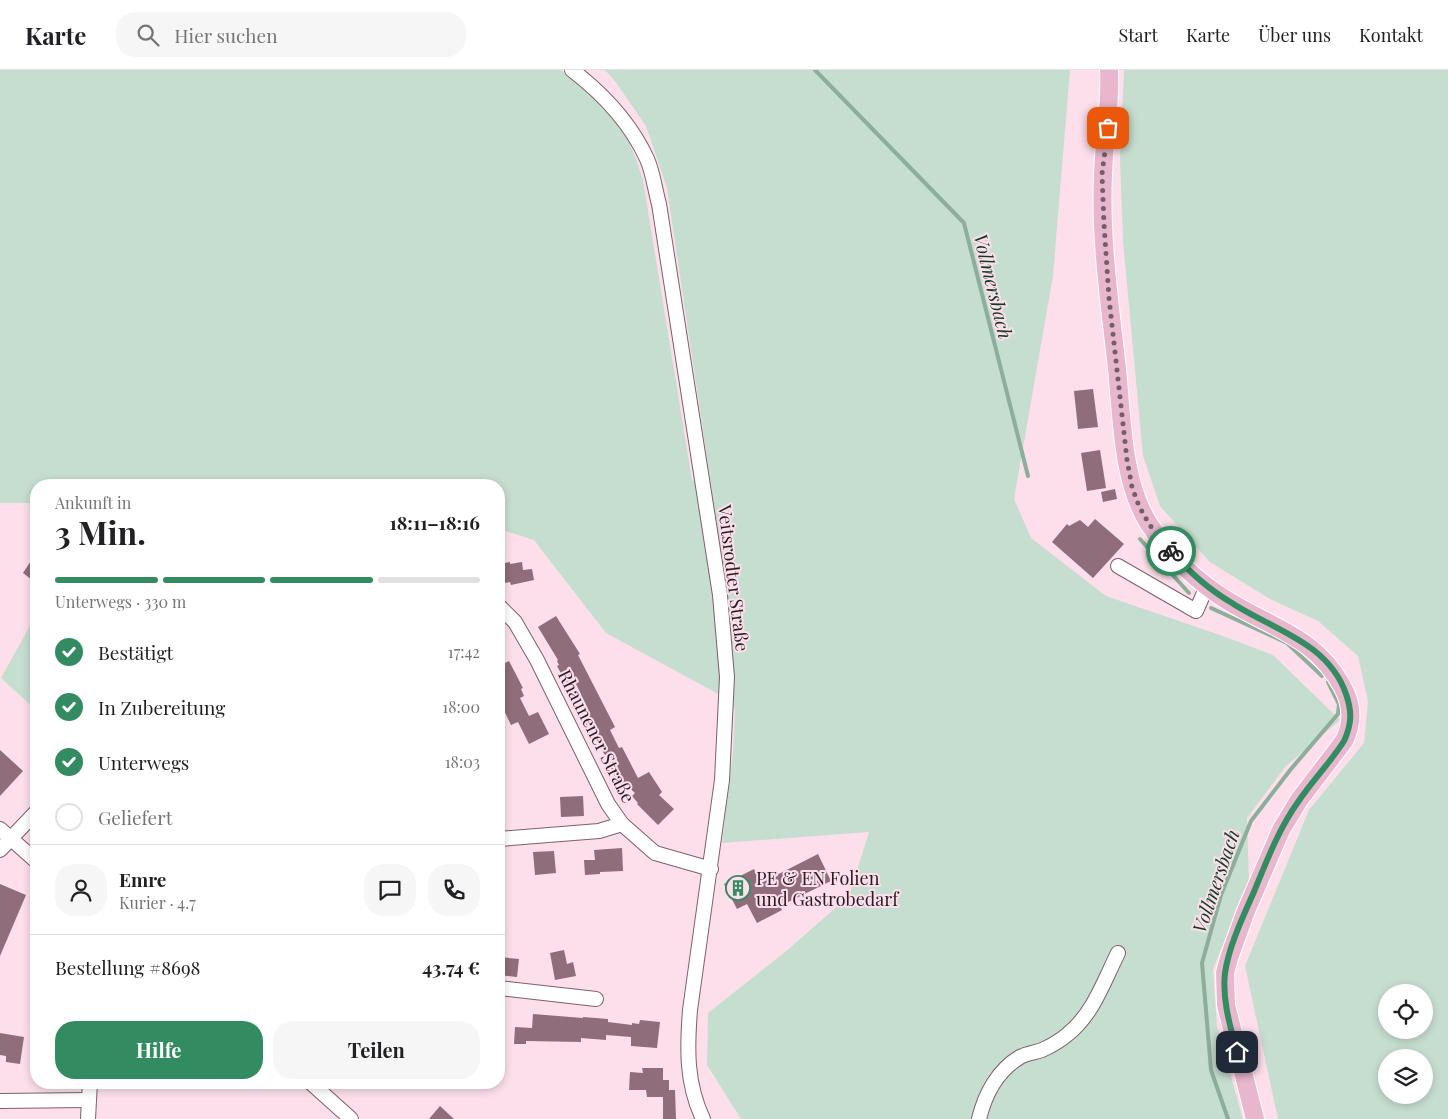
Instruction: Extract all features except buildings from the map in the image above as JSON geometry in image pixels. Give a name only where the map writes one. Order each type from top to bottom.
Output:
[{"type":"main road","points":[[1109,70],[1108,128],[1102,174],[1104,224],[1109,298],[1127,460],[1136,500],[1149,524],[1182,564],[1207,586],[1242,610],[1302,641],[1319,655],[1337,676],[1351,711],[1349,731],[1344,741],[1299,800],[1281,830],[1246,911],[1225,973],[1226,1005],[1255,1119]]},
{"type":"street","name":"Veitsrodter Straße","points":[[572,70],[625,121],[648,160],[659,204],[720,595],[727,677],[722,780],[690,1010],[687,1046],[690,1080],[703,1119]]},
{"type":"street","points":[[1118,566],[1196,611],[1207,586]]},
{"type":"street","name":"Rhaunener Straße","points":[[505,612],[515,622],[537,660],[608,804],[622,824],[655,853],[711,869]]},
{"type":"street","points":[[0,850],[30,818]]},
{"type":"street","points":[[505,839],[599,831],[622,824]]},
{"type":"street","points":[[0,829],[30,856]]},
{"type":"street","points":[[979,1119],[983,1102],[993,1084],[1005,1069],[1021,1057],[1043,1049],[1068,1034],[1087,1016],[1118,953]]},
{"type":"street","points":[[505,989],[596,999]]},
{"type":"street","points":[[88,1119],[89,1089]]},
{"type":"street","points":[[318,1089],[350,1119]]},
{"type":"street","points":[[0,1100],[88,1100]]},
{"type":"green space","points":[[0,70],[561,70],[580,85],[609,115],[625,137],[636,159],[643,180],[692,480],[712,491],[667,188],[646,126],[615,81],[605,70],[1070,70],[1053,276],[1014,499],[1031,538],[1106,596],[1273,655],[1340,720],[1286,766],[1247,818],[1249,881],[1213,969],[1217,1027],[1243,1119],[741,1119],[707,1065],[708,1013],[784,953],[849,896],[869,832],[722,843],[733,752],[735,709],[720,695],[606,633],[534,540],[505,531],[505,479],[30,479],[30,503],[0,503]]},
{"type":"green space","points":[[1124,70],[1448,70],[1448,1119],[1278,1119],[1245,966],[1309,810],[1364,743],[1368,702],[1358,656],[1318,621],[1270,599],[1210,562],[1160,506],[1143,456],[1123,241],[1120,160]]},
{"type":"green space","points":[[30,626],[30,705],[1,678]]},
{"type":"waterway","name":"Vollmersbach","points":[[815,70],[964,223],[1028,476]]},
{"type":"waterway","name":"Vollmersbach","points":[[1140,539],[1189,593]]},
{"type":"waterway","name":"Vollmersbach","points":[[1211,608],[1287,643],[1322,676]]},
{"type":"waterway","name":"Vollmersbach","points":[[1228,1119],[1211,1070],[1202,963],[1221,895],[1251,821],[1291,769],[1338,714],[1339,704],[1328,682]]},
{"type":"way so far","points":[[1108,128],[1102,174],[1104,224],[1109,298],[1127,460],[1132,487],[1139,506],[1149,524],[1171,551]]},
{"type":"place","name":"PE & EN Folien und Gastrobedarf","points":[[738,888]]},
{"type":"route","points":[[1171,551],[1197,579],[1217,594],[1242,610],[1302,641],[1319,655],[1337,676],[1351,711],[1349,731],[1344,741],[1335,756],[1299,800],[1281,830],[1235,940],[1225,973],[1225,987],[1226,1005],[1237,1052]]}]
